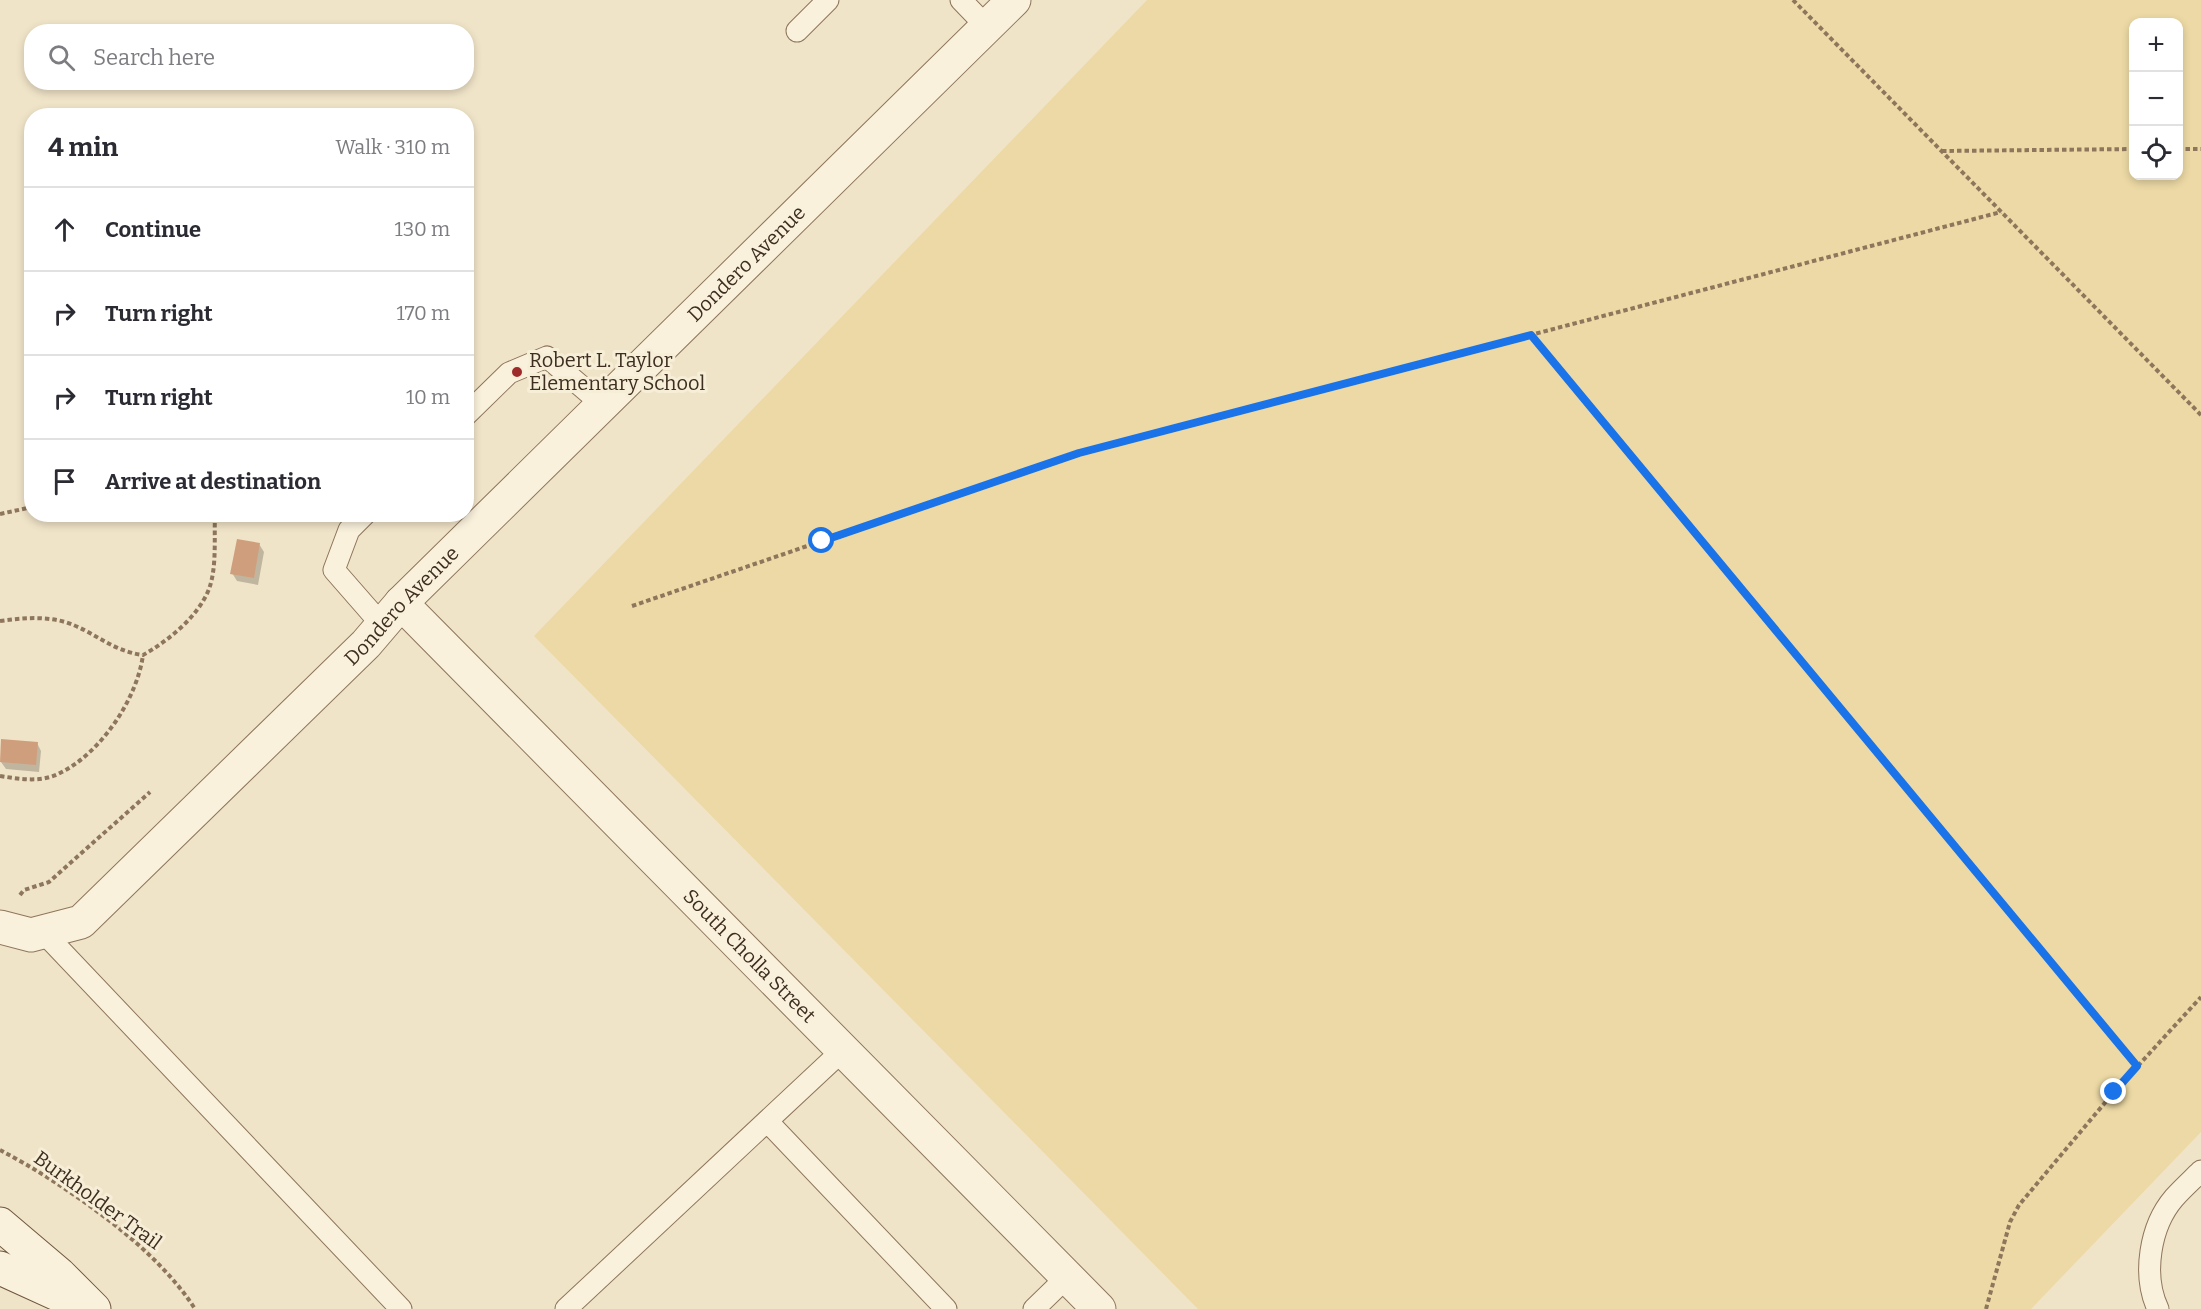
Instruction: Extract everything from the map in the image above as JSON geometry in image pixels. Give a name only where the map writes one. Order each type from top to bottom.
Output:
[{"type":"street","name":"Dondero Avenue","points":[[25,931],[81,922],[366,644],[391,614],[602,404],[1014,0]]},
{"type":"street","name":"South Cholla Street","points":[[391,614],[843,1050],[1099,1309]]},
{"type":"street","points":[[0,1224],[59,1274],[94,1309]]},
{"type":"street","points":[[0,1268],[89,1309]]},
{"type":"lane","points":[[797,31],[828,0]]},
{"type":"lane","points":[[961,0],[987,27]]},
{"type":"lane","points":[[474,407],[509,373],[547,357],[602,404]]},
{"type":"lane","points":[[358,522],[349,530],[334,570],[391,614]]},
{"type":"lane","points":[[25,931],[402,1309]]},
{"type":"lane","points":[[566,1309],[843,1050]]},
{"type":"lane","points":[[767,1121],[946,1309]]},
{"type":"lane","points":[[2158,1309],[2153,1299],[2150,1263],[2158,1223],[2173,1199],[2201,1171]]},
{"type":"lane","points":[[1034,1309],[1067,1277]]},
{"type":"path","points":[[1792,0],[2201,415]]},
{"type":"path","points":[[2183,149],[2201,148]]},
{"type":"path","points":[[1941,151],[2129,149]]},
{"type":"path","points":[[632,606],[1079,453],[2001,212]]},
{"type":"path","points":[[1531,335],[2137,1066]]},
{"type":"path","points":[[0,514],[24,509]]},
{"type":"path","points":[[0,621],[27,618],[59,621],[113,648],[143,655],[173,635],[194,612],[209,590],[214,564],[215,522]]},
{"type":"path","points":[[0,776],[29,780],[59,774],[89,753],[128,701],[140,674],[143,655]]},
{"type":"path","points":[[18,899],[24,890],[49,882],[150,792]]},
{"type":"path","points":[[1986,1309],[2010,1222],[2019,1205],[2137,1066],[2201,997]]},
{"type":"path","name":"Burkholder Trail","points":[[0,1150],[62,1188],[124,1234],[160,1264],[183,1290],[195,1309]]},
{"type":"sand","points":[[1147,0],[2201,0],[2201,1132],[2031,1309],[1198,1309],[534,636]]},
{"type":"building","points":[[237,539],[260,543],[254,578],[230,574]]},
{"type":"building","points":[[1,739],[38,742],[36,765],[0,762]]},
{"type":"place","name":"Robert L. Taylor Elementary School","points":[[517,372]]},
{"type":"route","points":[[822,541],[1079,453],[1531,335],[2137,1066],[2114,1092]]}]
